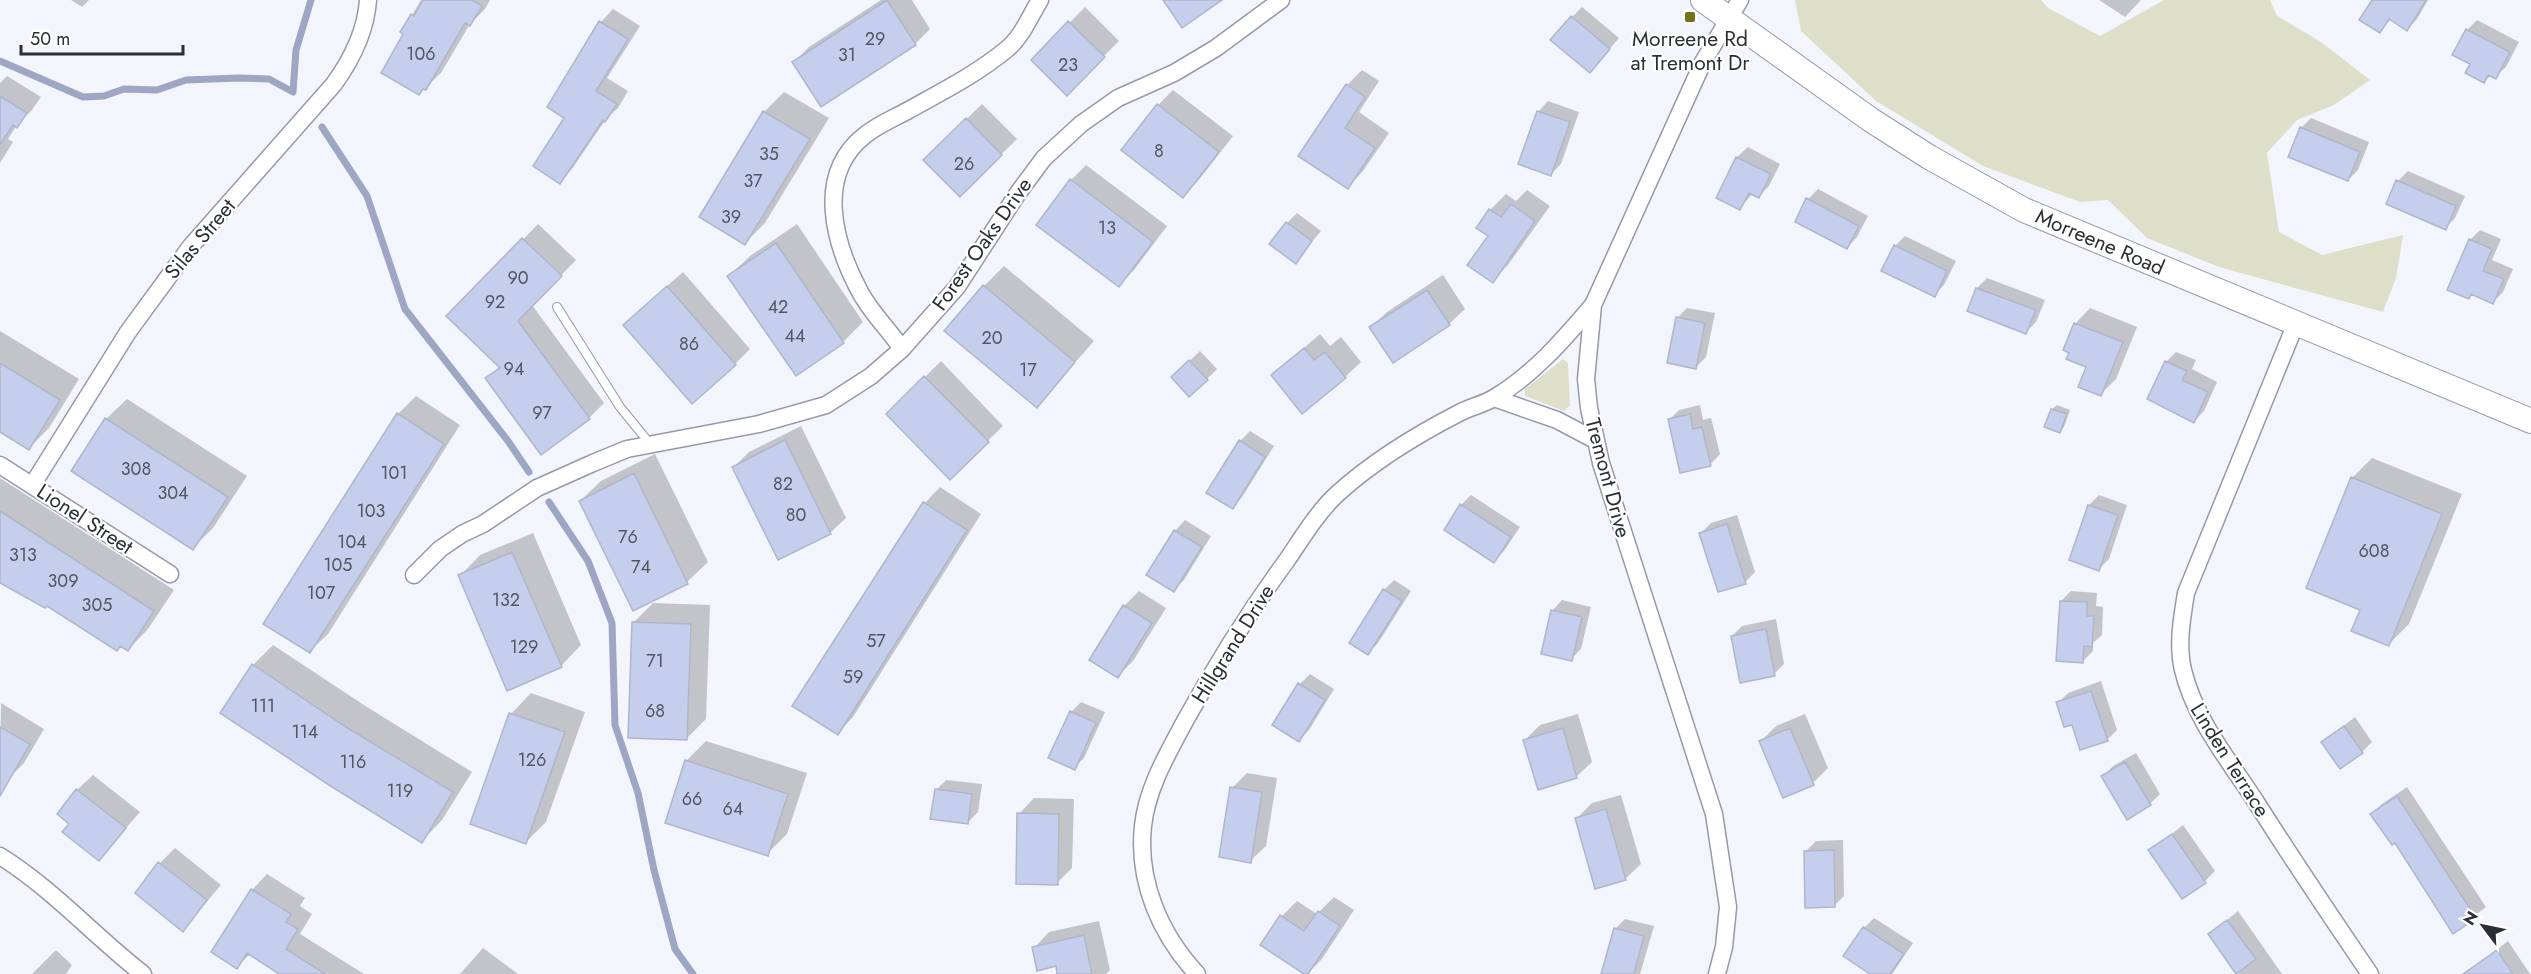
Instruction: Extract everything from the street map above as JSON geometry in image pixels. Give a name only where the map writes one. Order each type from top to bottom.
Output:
[{"type":"street","name":"Silas Street","points":[[33,484],[128,332],[191,246],[334,84],[359,39],[368,0]]},
{"type":"street","points":[[902,348],[870,309],[858,290],[839,246],[835,228],[834,185],[847,153],[862,137],[880,124],[971,75],[1009,47],[1040,0]]},
{"type":"street","name":"Forest Oaks Drive","points":[[414,575],[440,549],[537,488],[627,449],[759,424],[826,405],[871,376],[902,348],[957,287],[1018,193],[1044,158],[1081,124],[1118,98],[1174,73],[1216,48],[1281,0]]},
{"type":"street","name":"Morreene Road","points":[[1703,0],[1734,9],[1870,120],[1996,195],[2061,227],[2531,422]]},
{"type":"street","name":"Tremont Drive","points":[[1717,974],[1724,947],[1728,907],[1714,814],[1619,523],[1595,440],[1586,379],[1593,304],[1703,62],[1734,9]]},
{"type":"street","name":"Hillgrand Drive","points":[[1197,974],[1172,942],[1155,913],[1145,877],[1141,849],[1143,824],[1150,795],[1163,762],[1216,665],[1250,610],[1334,496],[1390,452],[1462,412],[1494,398],[1525,375],[1563,340],[1593,304]]},
{"type":"street","name":"Linden Terrace","points":[[2296,323],[2186,593],[2181,621],[2182,667],[2196,707],[2211,735],[2303,877],[2370,974]]},
{"type":"street","points":[[1494,398],[1557,420],[1595,440]]},
{"type":"street","name":"Lionel Street","points":[[0,465],[33,484],[170,574]]},
{"type":"street","points":[[0,856],[28,873],[114,951],[143,974]]},
{"type":"lane","points":[[557,307],[620,408],[651,446]]},
{"type":"green space","points":[[1795,0],[2041,0],[2048,8],[2100,36],[2164,0],[2270,0],[2277,16],[2321,42],[2370,80],[2334,105],[2297,120],[2267,153],[2279,232],[2322,255],[2403,235],[2396,278],[2383,312],[2219,267],[2147,238],[2108,200],[2080,202],[1983,166],[1876,101],[1801,31]]},
{"type":"green space","points":[[1563,359],[1568,363],[1570,405],[1564,411],[1525,396],[1525,389]]},
{"type":"building","points":[[423,0],[472,0],[482,6],[470,26],[465,23],[426,90],[423,89],[419,95],[381,73],[403,34],[400,32],[411,14],[414,16]]},
{"type":"building","points":[[887,0],[916,45],[821,107],[792,62]]},
{"type":"building","points":[[1163,0],[1222,0],[1182,28]]},
{"type":"building","points":[[2372,0],[2426,0],[2407,31],[2389,19],[2380,33],[2359,20]]},
{"type":"building","points":[[1571,16],[1610,49],[1590,73],[1550,40]]},
{"type":"building","points":[[599,21],[628,39],[596,91],[617,104],[605,122],[603,120],[560,184],[533,166],[564,118],[547,107]]},
{"type":"building","points":[[1068,21],[1105,57],[1067,96],[1031,60]]},
{"type":"building","points":[[2466,29],[2510,52],[2496,79],[2488,75],[2484,83],[2465,73],[2470,64],[2452,55]]},
{"type":"building","points":[[1346,84],[1365,97],[1345,128],[1375,148],[1348,189],[1298,156]]},
{"type":"building","points":[[0,96],[27,113],[17,128],[13,125],[0,145]]},
{"type":"building","points":[[1157,104],[1219,152],[1183,198],[1121,150]]},
{"type":"building","points":[[763,111],[810,139],[745,245],[699,217]]},
{"type":"building","points":[[1537,111],[1570,122],[1551,176],[1518,164]]},
{"type":"building","points":[[966,118],[1002,155],[960,197],[923,160]]},
{"type":"building","points":[[2300,127],[2360,152],[2348,181],[2288,157]]},
{"type":"building","points":[[1736,157],[1771,174],[1759,198],[1749,193],[1740,210],[1716,198]]},
{"type":"building","points":[[1070,179],[1153,242],[1119,287],[1036,225]]},
{"type":"building","points":[[2396,180],[2456,206],[2446,230],[2386,204]]},
{"type":"building","points":[[1806,198],[1859,226],[1847,249],[1795,222]]},
{"type":"building","points":[[1511,204],[1535,221],[1493,283],[1467,265],[1488,236],[1476,228],[1489,209],[1501,217]]},
{"type":"building","points":[[1286,222],[1312,241],[1296,264],[1269,244]]},
{"type":"building","points":[[522,238],[562,276],[518,321],[590,419],[541,455],[485,378],[500,368],[446,316]]},
{"type":"building","points":[[2469,239],[2492,249],[2483,271],[2504,279],[2493,304],[2471,294],[2469,299],[2447,290]]},
{"type":"building","points":[[776,243],[844,343],[796,376],[727,276]]},
{"type":"building","points":[[1894,245],[1947,271],[1935,297],[1881,271]]},
{"type":"building","points":[[983,285],[1075,362],[1037,408],[944,331]]},
{"type":"building","points":[[667,286],[736,365],[692,404],[623,325]]},
{"type":"building","points":[[1976,288],[2036,310],[2026,334],[1967,311]]},
{"type":"building","points":[[1427,290],[1450,325],[1393,363],[1369,327]]},
{"type":"building","points":[[1676,317],[1705,323],[1696,369],[1667,363]]},
{"type":"building","points":[[2074,323],[2123,342],[2101,396],[2078,387],[2086,367],[2066,359],[2069,353],[2063,350]]},
{"type":"building","points":[[1304,348],[1314,360],[1325,352],[1346,378],[1302,414],[1271,375]]},
{"type":"building","points":[[1189,360],[1208,380],[1189,397],[1171,377]]},
{"type":"building","points":[[2165,361],[2187,371],[2182,380],[2208,392],[2194,423],[2147,399]]},
{"type":"building","points":[[0,363],[60,400],[29,450],[0,432]]},
{"type":"building","points":[[924,376],[989,442],[950,480],[886,414]]},
{"type":"building","points":[[2051,409],[2067,414],[2060,433],[2044,427]]},
{"type":"building","points":[[397,413],[444,444],[310,653],[263,624]]},
{"type":"building","points":[[1690,414],[1693,429],[1702,427],[1711,466],[1680,473],[1668,419]]},
{"type":"building","points":[[105,418],[228,497],[193,550],[71,471]]},
{"type":"building","points":[[785,440],[831,534],[778,560],[732,467]]},
{"type":"building","points":[[1239,440],[1265,457],[1233,509],[1206,493]]},
{"type":"building","points":[[634,473],[688,584],[633,611],[579,501]]},
{"type":"building","points":[[2351,477],[2442,514],[2389,646],[2351,631],[2360,610],[2306,588]]},
{"type":"building","points":[[923,502],[967,530],[838,735],[792,706]]},
{"type":"building","points":[[1460,504],[1511,537],[1494,563],[1444,530]]},
{"type":"building","points":[[2088,505],[2118,515],[2099,571],[2069,560]]},
{"type":"building","points":[[0,511],[154,611],[128,651],[120,646],[117,651],[47,606],[45,608],[0,583]]},
{"type":"building","points":[[1727,524],[1746,584],[1718,592],[1699,533]]},
{"type":"building","points":[[1174,530],[1202,547],[1174,592],[1146,575]]},
{"type":"building","points":[[512,552],[562,667],[507,691],[458,575]]},
{"type":"building","points":[[1383,589],[1402,601],[1368,655],[1349,643]]},
{"type":"building","points":[[2060,601],[2087,602],[2087,616],[2094,616],[2092,647],[2084,646],[2083,663],[2056,661]]},
{"type":"building","points":[[1123,605],[1152,623],[1118,678],[1089,660]]},
{"type":"building","points":[[1551,610],[1582,617],[1572,661],[1541,654]]},
{"type":"building","points":[[632,622],[691,624],[687,740],[628,738]]},
{"type":"building","points":[[1766,629],[1775,676],[1740,683],[1731,636]]},
{"type":"building","points":[[252,664],[346,727],[453,792],[422,843],[220,713]]},
{"type":"building","points":[[1298,683],[1325,700],[1299,742],[1272,725]]},
{"type":"building","points":[[2091,691],[2108,741],[2080,750],[2072,725],[2064,727],[2056,702]]},
{"type":"building","points":[[1070,711],[1096,723],[1075,770],[1048,758]]},
{"type":"building","points":[[509,713],[565,732],[526,844],[470,824]]},
{"type":"building","points":[[2344,726],[2363,753],[2340,769],[2321,742]]},
{"type":"building","points":[[0,727],[30,744],[0,796]]},
{"type":"building","points":[[1563,728],[1577,778],[1538,790],[1523,740]]},
{"type":"building","points":[[1790,728],[1814,785],[1783,798],[1759,741]]},
{"type":"building","points":[[685,760],[788,794],[768,856],[665,823]]},
{"type":"building","points":[[2125,762],[2151,805],[2127,820],[2101,776]]},
{"type":"building","points":[[1230,787],[1262,792],[1251,863],[1219,857]]},
{"type":"building","points":[[76,789],[126,828],[99,861],[62,832],[69,824],[57,814]]},
{"type":"building","points":[[935,789],[972,794],[968,824],[930,819]]},
{"type":"building","points":[[2397,796],[2476,918],[2453,934],[2395,843],[2392,845],[2370,814]]},
{"type":"building","points":[[1606,809],[1626,880],[1595,889],[1575,818]]},
{"type":"building","points":[[1017,813],[1059,814],[1058,885],[1016,884]]},
{"type":"building","points":[[2172,834],[2206,883],[2182,899],[2148,850]]},
{"type":"building","points":[[1834,850],[1835,907],[1805,908],[1804,851]]},
{"type":"building","points":[[158,862],[207,900],[183,932],[135,893]]},
{"type":"building","points":[[251,889],[291,914],[286,922],[298,929],[286,949],[325,974],[279,974],[247,953],[237,969],[211,952]]},
{"type":"building","points":[[1318,911],[1340,926],[1308,974],[1304,974],[1260,945],[1280,915],[1304,931]]},
{"type":"building","points":[[2227,920],[2256,959],[2236,974],[2208,934]]},
{"type":"building","points":[[1863,927],[1904,954],[1890,974],[1870,974],[1843,956]]},
{"type":"building","points":[[1614,928],[1644,936],[1634,974],[1601,974]]},
{"type":"building","points":[[1084,935],[1092,974],[1057,974],[1056,966],[1037,971],[1032,947]]},
{"type":"building","points":[[2497,950],[2513,974],[2463,974]]},
{"type":"waterway","points":[[0,61],[83,97],[104,96],[124,89],[157,90],[186,80],[239,78],[269,79],[293,92],[296,50],[311,0]]},
{"type":"waterway","points":[[322,127],[367,196],[405,309],[508,441],[529,472]]},
{"type":"waterway","points":[[549,502],[588,561],[612,623],[615,725],[638,793],[654,870],[675,949],[693,974]]},
{"type":"place","name":"Morreene Rd at Tremont Dr","points":[[1690,17]]}]
